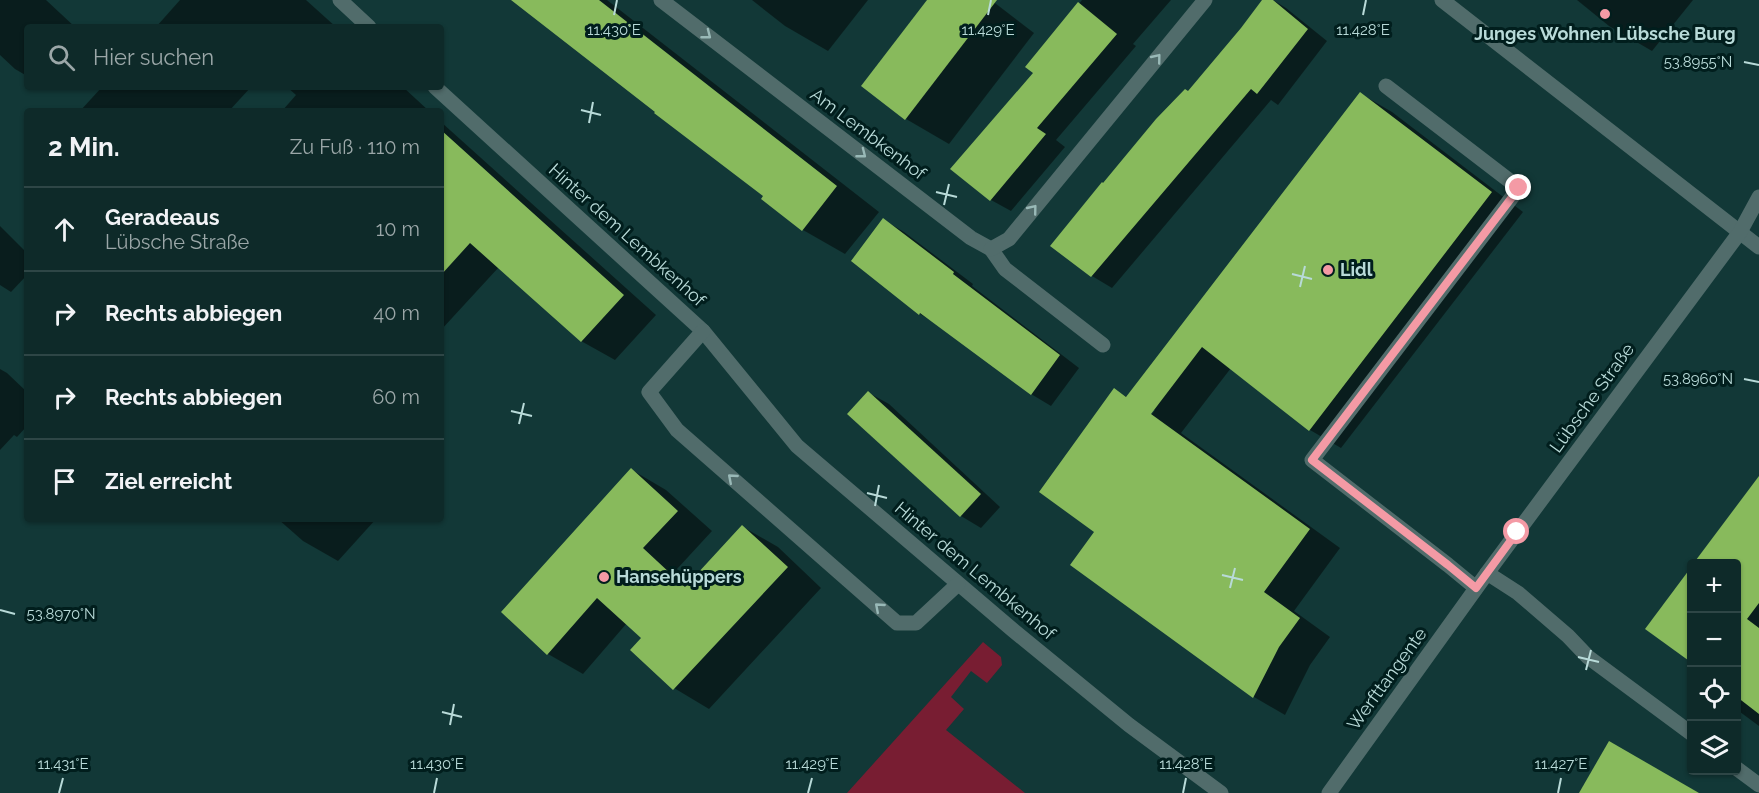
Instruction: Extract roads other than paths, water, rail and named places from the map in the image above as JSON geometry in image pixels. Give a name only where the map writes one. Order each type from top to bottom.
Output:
[{"type":"street","points":[[340,0],[366,24]]},
{"type":"street","name":"Am Lembkenhof","points":[[661,0],[962,231],[991,249],[1005,269],[1103,345]]},
{"type":"street","points":[[991,249],[1008,239],[1205,0]]},
{"type":"street","points":[[1442,0],[1759,247]]},
{"type":"street","points":[[1386,86],[1519,188],[1312,460],[1476,588]]},
{"type":"street","name":"Hinter dem Lembkenhof","points":[[438,90],[703,331],[797,446],[958,584],[1129,725],[1221,793]]},
{"type":"street","name":"Lübsche Straße","points":[[1476,588],[1740,232],[1759,197]]},
{"type":"street","points":[[703,331],[649,392],[677,430],[897,623],[916,623],[958,584]]},
{"type":"street","points":[[1487,573],[1518,593],[1568,636],[1588,657],[1687,730]]},
{"type":"street","name":"Werfttangente","points":[[1329,793],[1476,588]]},
{"type":"street","points":[[1741,771],[1759,785]]},
{"type":"place","name":"Junges Wohnen Lübsche Burg","points":[[1605,14]]},
{"type":"place","name":"Lidl","points":[[1328,270]]},
{"type":"place","name":"Hansehüppers","points":[[604,577]]}]
